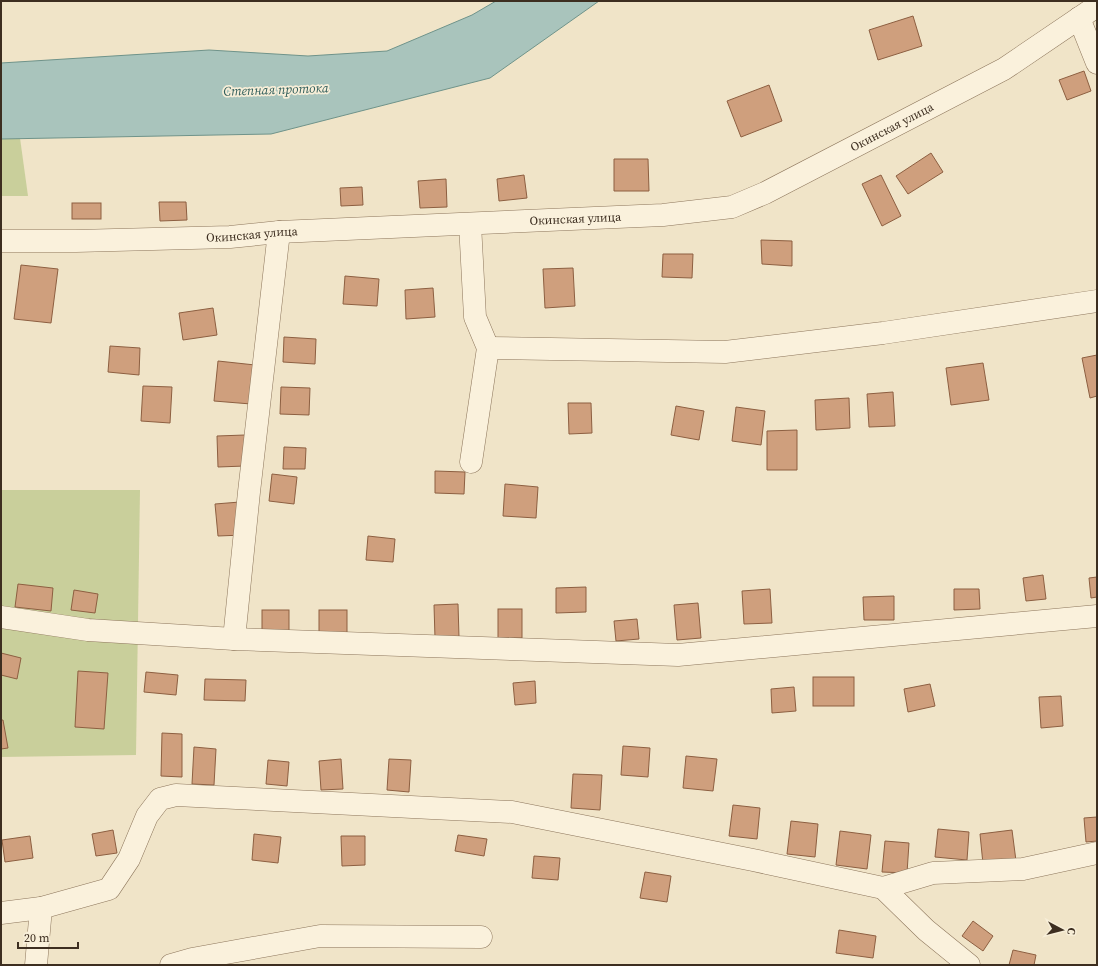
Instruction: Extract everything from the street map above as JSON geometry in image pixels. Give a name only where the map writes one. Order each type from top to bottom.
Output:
[{"type":"street","name":"Окинская улица","points":[[1,241],[76,241],[230,237],[279,232],[663,215],[732,207],[765,194],[1004,69],[1097,6]]},
{"type":"street","points":[[1079,18],[1097,62]]},
{"type":"street","points":[[470,224],[476,317],[488,348],[471,462]]},
{"type":"street","points":[[234,638],[279,232]]},
{"type":"street","points":[[488,348],[725,352],[883,332],[1097,301]]},
{"type":"street","points":[[1,617],[88,630],[234,638],[678,655],[1097,616]]},
{"type":"street","points":[[1,913],[41,908],[109,889],[129,859],[147,816],[160,799],[176,795],[512,812],[754,860],[883,888],[933,873],[1023,870],[1097,852]]},
{"type":"street","points":[[883,888],[926,930],[969,965]]},
{"type":"street","points":[[36,965],[41,908]]},
{"type":"street","points":[[171,965],[192,959],[320,936],[481,937]]},
{"type":"green space","points":[[20,138],[28,196],[1,196],[1,139]]},
{"type":"green space","points":[[1,490],[140,490],[136,755],[1,757]]},
{"type":"water","name":"Степная протока","points":[[496,1],[599,1],[490,78],[271,134],[1,139],[1,63],[209,50],[308,56],[387,51],[472,15]]},
{"type":"building","points":[[913,16],[922,46],[878,60],[869,30]]},
{"type":"building","points":[[1084,71],[1091,91],[1067,100],[1059,80]]},
{"type":"building","points":[[769,85],[782,121],[741,137],[727,101]]},
{"type":"building","points":[[931,153],[943,172],[908,194],[896,176]]},
{"type":"building","points":[[614,159],[648,159],[649,191],[614,191]]},
{"type":"building","points":[[524,175],[527,198],[499,201],[497,179]]},
{"type":"building","points":[[881,175],[901,216],[882,226],[862,184]]},
{"type":"building","points":[[446,179],[447,207],[420,208],[418,181]]},
{"type":"building","points":[[362,187],[363,205],[341,206],[340,188]]},
{"type":"building","points":[[159,202],[186,202],[187,220],[160,221]]},
{"type":"building","points":[[72,203],[101,203],[101,219],[72,219]]},
{"type":"building","points":[[761,240],[792,241],[792,266],[762,264]]},
{"type":"building","points":[[663,254],[693,254],[692,278],[662,277]]},
{"type":"building","points":[[21,265],[58,269],[51,323],[14,319]]},
{"type":"building","points":[[573,268],[575,306],[545,308],[543,269]]},
{"type":"building","points":[[345,276],[379,279],[377,306],[343,304]]},
{"type":"building","points":[[433,288],[435,317],[406,319],[405,290]]},
{"type":"building","points":[[213,308],[217,335],[183,340],[179,313]]},
{"type":"building","points":[[284,337],[316,339],[315,364],[283,362]]},
{"type":"building","points":[[110,346],[140,348],[139,375],[108,372]]},
{"type":"building","points":[[1097,355],[1097,396],[1090,398],[1082,358]]},
{"type":"building","points":[[218,361],[255,365],[251,404],[214,401]]},
{"type":"building","points":[[983,363],[989,400],[951,405],[946,368]]},
{"type":"building","points":[[143,386],[172,387],[170,423],[141,421]]},
{"type":"building","points":[[281,387],[310,388],[309,415],[280,414]]},
{"type":"building","points":[[893,392],[895,426],[869,427],[867,394]]},
{"type":"building","points":[[849,398],[850,428],[816,430],[815,400]]},
{"type":"building","points":[[568,403],[591,403],[592,433],[569,434]]},
{"type":"building","points":[[676,406],[704,411],[699,440],[671,435]]},
{"type":"building","points":[[736,407],[765,411],[761,445],[732,441]]},
{"type":"building","points":[[797,430],[797,470],[767,470],[767,431]]},
{"type":"building","points":[[245,435],[245,466],[218,467],[217,436]]},
{"type":"building","points":[[284,447],[306,448],[305,469],[283,469]]},
{"type":"building","points":[[435,471],[465,472],[464,494],[435,493]]},
{"type":"building","points":[[272,474],[297,477],[294,504],[269,501]]},
{"type":"building","points":[[505,484],[538,487],[536,518],[503,516]]},
{"type":"building","points":[[240,502],[243,535],[218,536],[215,504]]},
{"type":"building","points":[[368,536],[395,539],[393,562],[366,560]]},
{"type":"building","points":[[1043,575],[1046,599],[1026,601],[1023,578]]},
{"type":"building","points":[[1097,577],[1097,597],[1091,598],[1089,578]]},
{"type":"building","points":[[18,584],[53,588],[51,611],[15,607]]},
{"type":"building","points":[[586,587],[586,612],[556,613],[556,588]]},
{"type":"building","points":[[770,589],[772,623],[744,624],[742,591]]},
{"type":"building","points":[[954,589],[979,589],[980,609],[954,610]]},
{"type":"building","points":[[74,590],[98,594],[95,613],[71,610]]},
{"type":"building","points":[[894,596],[894,620],[864,620],[863,597]]},
{"type":"building","points":[[698,603],[701,638],[677,640],[674,605]]},
{"type":"building","points":[[458,604],[459,637],[435,638],[434,605]]},
{"type":"building","points":[[498,609],[522,609],[522,638],[498,638]]},
{"type":"building","points":[[262,610],[289,610],[289,631],[262,631]]},
{"type":"building","points":[[319,610],[347,610],[347,633],[319,633]]},
{"type":"building","points":[[637,619],[639,639],[616,641],[614,621]]},
{"type":"building","points":[[1,653],[21,658],[17,679],[1,675]]},
{"type":"building","points":[[78,671],[108,673],[104,729],[75,727]]},
{"type":"building","points":[[146,672],[178,675],[176,695],[144,692]]},
{"type":"building","points":[[813,677],[854,677],[854,706],[813,706]]},
{"type":"building","points":[[205,679],[246,680],[245,701],[204,700]]},
{"type":"building","points":[[535,681],[536,703],[515,705],[513,683]]},
{"type":"building","points":[[930,684],[935,706],[908,712],[904,689]]},
{"type":"building","points":[[794,687],[796,711],[772,713],[771,689]]},
{"type":"building","points":[[1061,696],[1063,726],[1041,728],[1039,697]]},
{"type":"building","points":[[1,720],[3,720],[8,748],[1,749]]},
{"type":"building","points":[[162,733],[182,734],[182,777],[161,776]]},
{"type":"building","points":[[623,746],[650,748],[648,777],[621,775]]},
{"type":"building","points":[[194,747],[216,749],[214,785],[192,784]]},
{"type":"building","points":[[686,756],[717,759],[713,791],[683,788]]},
{"type":"building","points":[[341,759],[343,789],[321,790],[319,761]]},
{"type":"building","points":[[389,759],[411,760],[409,792],[387,790]]},
{"type":"building","points":[[268,760],[289,762],[287,786],[266,784]]},
{"type":"building","points":[[573,774],[602,775],[600,810],[571,808]]},
{"type":"building","points":[[733,805],[760,808],[757,839],[729,836]]},
{"type":"building","points":[[1097,817],[1097,841],[1086,842],[1084,818]]},
{"type":"building","points":[[791,821],[818,824],[815,857],[787,854]]},
{"type":"building","points":[[938,829],[969,832],[967,860],[935,857]]},
{"type":"building","points":[[113,830],[117,853],[96,856],[92,834]]},
{"type":"building","points":[[1012,830],[1016,861],[983,864],[980,834]]},
{"type":"building","points":[[840,831],[871,835],[867,869],[836,865]]},
{"type":"building","points":[[254,834],[281,837],[278,863],[252,860]]},
{"type":"building","points":[[458,835],[487,839],[484,856],[455,851]]},
{"type":"building","points":[[30,836],[33,858],[5,862],[2,840]]},
{"type":"building","points":[[341,836],[365,836],[365,865],[342,866]]},
{"type":"building","points":[[885,841],[909,843],[907,873],[882,872]]},
{"type":"building","points":[[534,856],[560,858],[558,880],[532,878]]},
{"type":"building","points":[[645,872],[671,876],[667,902],[640,898]]},
{"type":"building","points":[[973,921],[993,936],[983,951],[962,936]]},
{"type":"building","points":[[839,930],[876,936],[873,958],[836,953]]},
{"type":"building","points":[[1013,950],[1036,955],[1034,965],[1009,965]]}]
